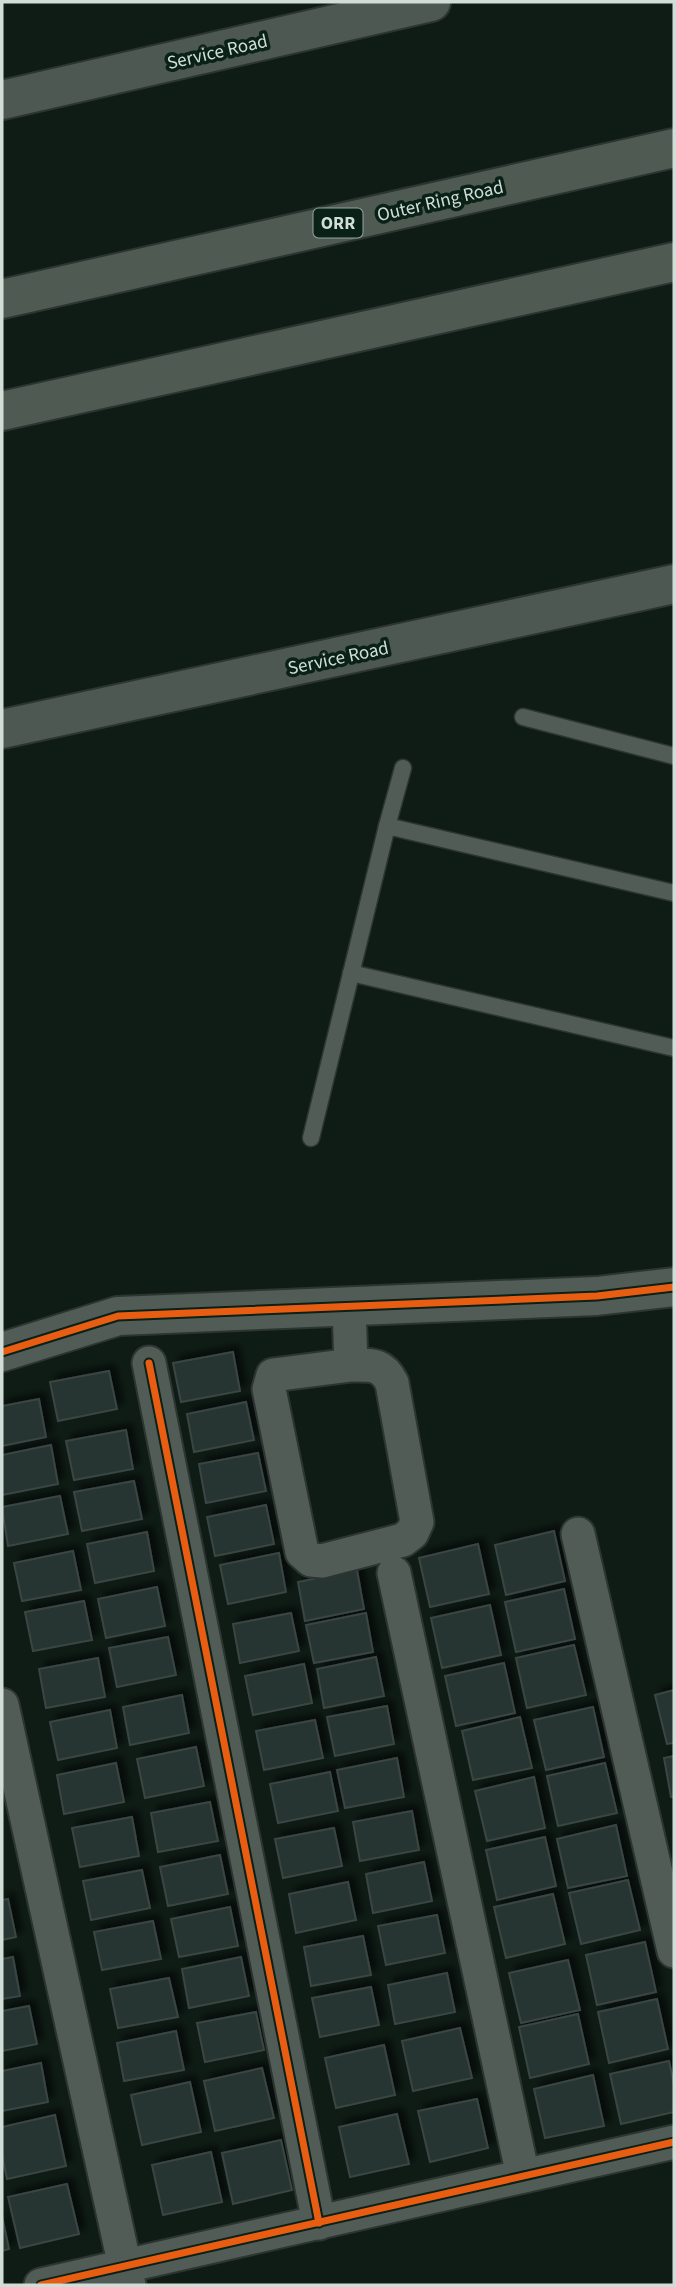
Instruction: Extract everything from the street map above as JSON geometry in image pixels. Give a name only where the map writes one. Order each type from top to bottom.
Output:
[{"type":"highway","name":"Outer Ring Road","points":[[2,299],[674,148]]},
{"type":"highway","points":[[2,411],[674,262]]},
{"type":"main road","name":"Service Road","points":[[2,100],[431,2]]},
{"type":"main road","name":"Service Road","points":[[2,729],[674,584]]},
{"type":"street","points":[[2,1352],[118,1316],[597,1296],[674,1287]]},
{"type":"street","points":[[349,1307],[351,1365]]},
{"type":"street","points":[[149,1363],[319,2223]]},
{"type":"street","points":[[351,1365],[374,1365],[387,1373],[392,1383],[417,1522],[412,1533],[403,1540],[322,1561],[311,1560],[302,1552],[268,1389],[273,1376],[351,1365]]},
{"type":"street","points":[[578,1534],[674,1951]]},
{"type":"street","points":[[394,1573],[523,2176]]},
{"type":"street","points":[[2,1705],[127,2276]]},
{"type":"street","points":[[41,2285],[127,2276],[319,2223],[674,2142]]},
{"type":"lane","points":[[523,716],[674,756]]},
{"type":"lane","points":[[311,1139],[387,826],[404,768]]},
{"type":"lane","points":[[387,826],[674,893]]},
{"type":"lane","points":[[351,974],[674,1048]]},
{"type":"building","points":[[233,1352],[240,1391],[181,1402],[173,1363]]},
{"type":"building","points":[[109,1371],[117,1409],[58,1421],[50,1382]]},
{"type":"building","points":[[39,1399],[46,1437],[2,1446],[2,1406]]},
{"type":"building","points":[[246,1402],[254,1440],[194,1452],[187,1414]]},
{"type":"building","points":[[126,1430],[133,1469],[74,1480],[66,1441]]},
{"type":"building","points":[[51,1445],[58,1484],[2,1495],[2,1455]]},
{"type":"building","points":[[258,1453],[266,1491],[206,1503],[199,1464]]},
{"type":"building","points":[[134,1481],[142,1519],[82,1531],[74,1492]]},
{"type":"building","points":[[60,1496],[68,1534],[8,1546],[2,1507]]},
{"type":"building","points":[[266,1505],[274,1544],[215,1556],[207,1517]]},
{"type":"building","points":[[554,1531],[565,1581],[506,1595],[495,1545]]},
{"type":"building","points":[[147,1532],[154,1571],[95,1583],[87,1544]]},
{"type":"building","points":[[478,1544],[489,1594],[430,1607],[419,1558]]},
{"type":"building","points":[[73,1551],[81,1590],[22,1601],[14,1563]]},
{"type":"building","points":[[279,1553],[286,1592],[228,1604],[220,1565]]},
{"type":"building","points":[[357,1570],[364,1609],[305,1621],[298,1582]]},
{"type":"building","points":[[157,1587],[165,1626],[106,1638],[98,1599]]},
{"type":"building","points":[[564,1589],[575,1639],[516,1652],[505,1602]]},
{"type":"building","points":[[84,1601],[92,1640],[33,1651],[25,1612]]},
{"type":"building","points":[[490,1605],[501,1655],[442,1668],[431,1618]]},
{"type":"building","points":[[291,1613],[299,1651],[240,1663],[233,1624]]},
{"type":"building","points":[[366,1613],[373,1652],[314,1663],[306,1625]]},
{"type":"building","points":[[168,1637],[176,1675],[117,1687],[109,1648]]},
{"type":"building","points":[[574,1645],[586,1695],[527,1708],[516,1658]]},
{"type":"building","points":[[376,1657],[384,1696],[324,1708],[317,1669]]},
{"type":"building","points":[[98,1658],[105,1697],[46,1708],[39,1669]]},
{"type":"building","points":[[504,1663],[515,1713],[456,1726],[445,1676]]},
{"type":"building","points":[[304,1664],[312,1703],[253,1715],[245,1676]]},
{"type":"building","points":[[674,1690],[674,1743],[667,1744],[655,1695]]},
{"type":"building","points":[[182,1695],[189,1733],[130,1745],[123,1707]]},
{"type":"building","points":[[387,1706],[394,1744],[335,1756],[327,1717]]},
{"type":"building","points":[[593,1707],[604,1757],[546,1770],[534,1720]]},
{"type":"building","points":[[110,1710],[117,1748],[58,1760],[50,1722]]},
{"type":"building","points":[[520,1717],[532,1768],[473,1780],[462,1731]]},
{"type":"building","points":[[315,1720],[323,1758],[264,1770],[256,1731]]},
{"type":"building","points":[[196,1747],[204,1786],[145,1798],[137,1759]]},
{"type":"building","points":[[674,1756],[674,1797],[671,1797],[664,1758]]},
{"type":"building","points":[[397,1758],[404,1797],[345,1808],[337,1770]]},
{"type":"building","points":[[116,1763],[124,1802],[64,1814],[57,1775]]},
{"type":"building","points":[[605,1763],[617,1813],[558,1826],[547,1776]]},
{"type":"building","points":[[330,1772],[338,1811],[278,1823],[270,1784]]},
{"type":"building","points":[[534,1777],[545,1828],[487,1841],[475,1791]]},
{"type":"building","points":[[210,1802],[218,1841],[158,1852],[151,1813]]},
{"type":"building","points":[[412,1811],[419,1850],[360,1861],[353,1822]]},
{"type":"building","points":[[132,1817],[139,1856],[80,1867],[72,1828]]},
{"type":"building","points":[[616,1825],[627,1876],[568,1888],[557,1839]]},
{"type":"building","points":[[334,1828],[342,1866],[283,1878],[275,1839]]},
{"type":"building","points":[[545,1837],[556,1886],[497,1900],[486,1850]]},
{"type":"building","points":[[220,1855],[228,1894],[168,1906],[160,1867]]},
{"type":"building","points":[[424,1862],[432,1901],[373,1913],[366,1874]]},
{"type":"building","points":[[142,1870],[150,1908],[91,1920],[83,1881]]},
{"type":"building","points":[[628,1880],[640,1930],[581,1944],[569,1893]]},
{"type":"building","points":[[348,1882],[356,1920],[296,1933],[289,1894]]},
{"type":"building","points":[[553,1894],[565,1944],[506,1958],[494,1907]]},
{"type":"building","points":[[8,1899],[16,1937],[2,1940],[2,1900]]},
{"type":"building","points":[[230,1907],[238,1946],[179,1957],[171,1919]]},
{"type":"building","points":[[437,1915],[445,1953],[386,1965],[378,1926]]},
{"type":"building","points":[[153,1921],[161,1959],[102,1970],[94,1932]]},
{"type":"building","points":[[363,1936],[371,1975],[311,1986],[304,1947]]},
{"type":"building","points":[[645,1942],[656,1992],[597,2005],[586,1955]]},
{"type":"building","points":[[13,1957],[20,1996],[2,1999],[2,1959]]},
{"type":"building","points":[[241,1957],[249,1996],[189,2008],[182,1969]]},
{"type":"building","points":[[568,1960],[580,2010],[521,2023],[509,1973]]},
{"type":"building","points":[[447,1973],[455,2012],[395,2024],[388,1985]]},
{"type":"building","points":[[169,1978],[178,2017],[118,2028],[110,1989]]},
{"type":"building","points":[[371,1987],[379,2025],[320,2037],[312,1998]]},
{"type":"building","points":[[657,1999],[668,2049],[609,2063],[598,2012]]},
{"type":"building","points":[[29,2006],[37,2044],[2,2051],[2,2011]]},
{"type":"building","points":[[256,2012],[264,2050],[205,2062],[197,2023]]},
{"type":"building","points":[[578,2014],[589,2064],[530,2078],[519,2027]]},
{"type":"building","points":[[460,2028],[472,2078],[413,2091],[402,2041]]},
{"type":"building","points":[[176,2031],[184,2070],[124,2081],[117,2043]]},
{"type":"building","points":[[384,2045],[395,2095],[336,2108],[325,2058]]},
{"type":"building","points":[[669,2061],[674,2085],[674,2112],[621,2124],[610,2074]]},
{"type":"building","points":[[41,2063],[48,2102],[2,2111],[2,2071]]},
{"type":"building","points":[[262,2068],[274,2118],[215,2131],[204,2081]]},
{"type":"building","points":[[593,2075],[604,2126],[545,2138],[534,2089]]},
{"type":"building","points":[[190,2082],[201,2132],[142,2145],[131,2095]]},
{"type":"building","points":[[477,2099],[488,2148],[430,2162],[418,2111]]},
{"type":"building","points":[[397,2114],[409,2164],[350,2177],[339,2127]]},
{"type":"building","points":[[55,2115],[66,2166],[7,2179],[2,2155],[2,2127]]},
{"type":"building","points":[[281,2140],[292,2190],[233,2204],[222,2153]]},
{"type":"building","points":[[211,2152],[222,2202],[163,2215],[152,2165]]},
{"type":"building","points":[[67,2184],[79,2234],[20,2248],[8,2197]]},
{"type":"building","points":[[2,2216],[9,2249],[2,2251]]},
{"type":"cycle path","points":[[2,1352],[118,1316],[597,1296],[674,1287]]},
{"type":"cycle path","points":[[149,1363],[319,2223]]},
{"type":"cycle path","points":[[41,2285],[674,2142]]}]
